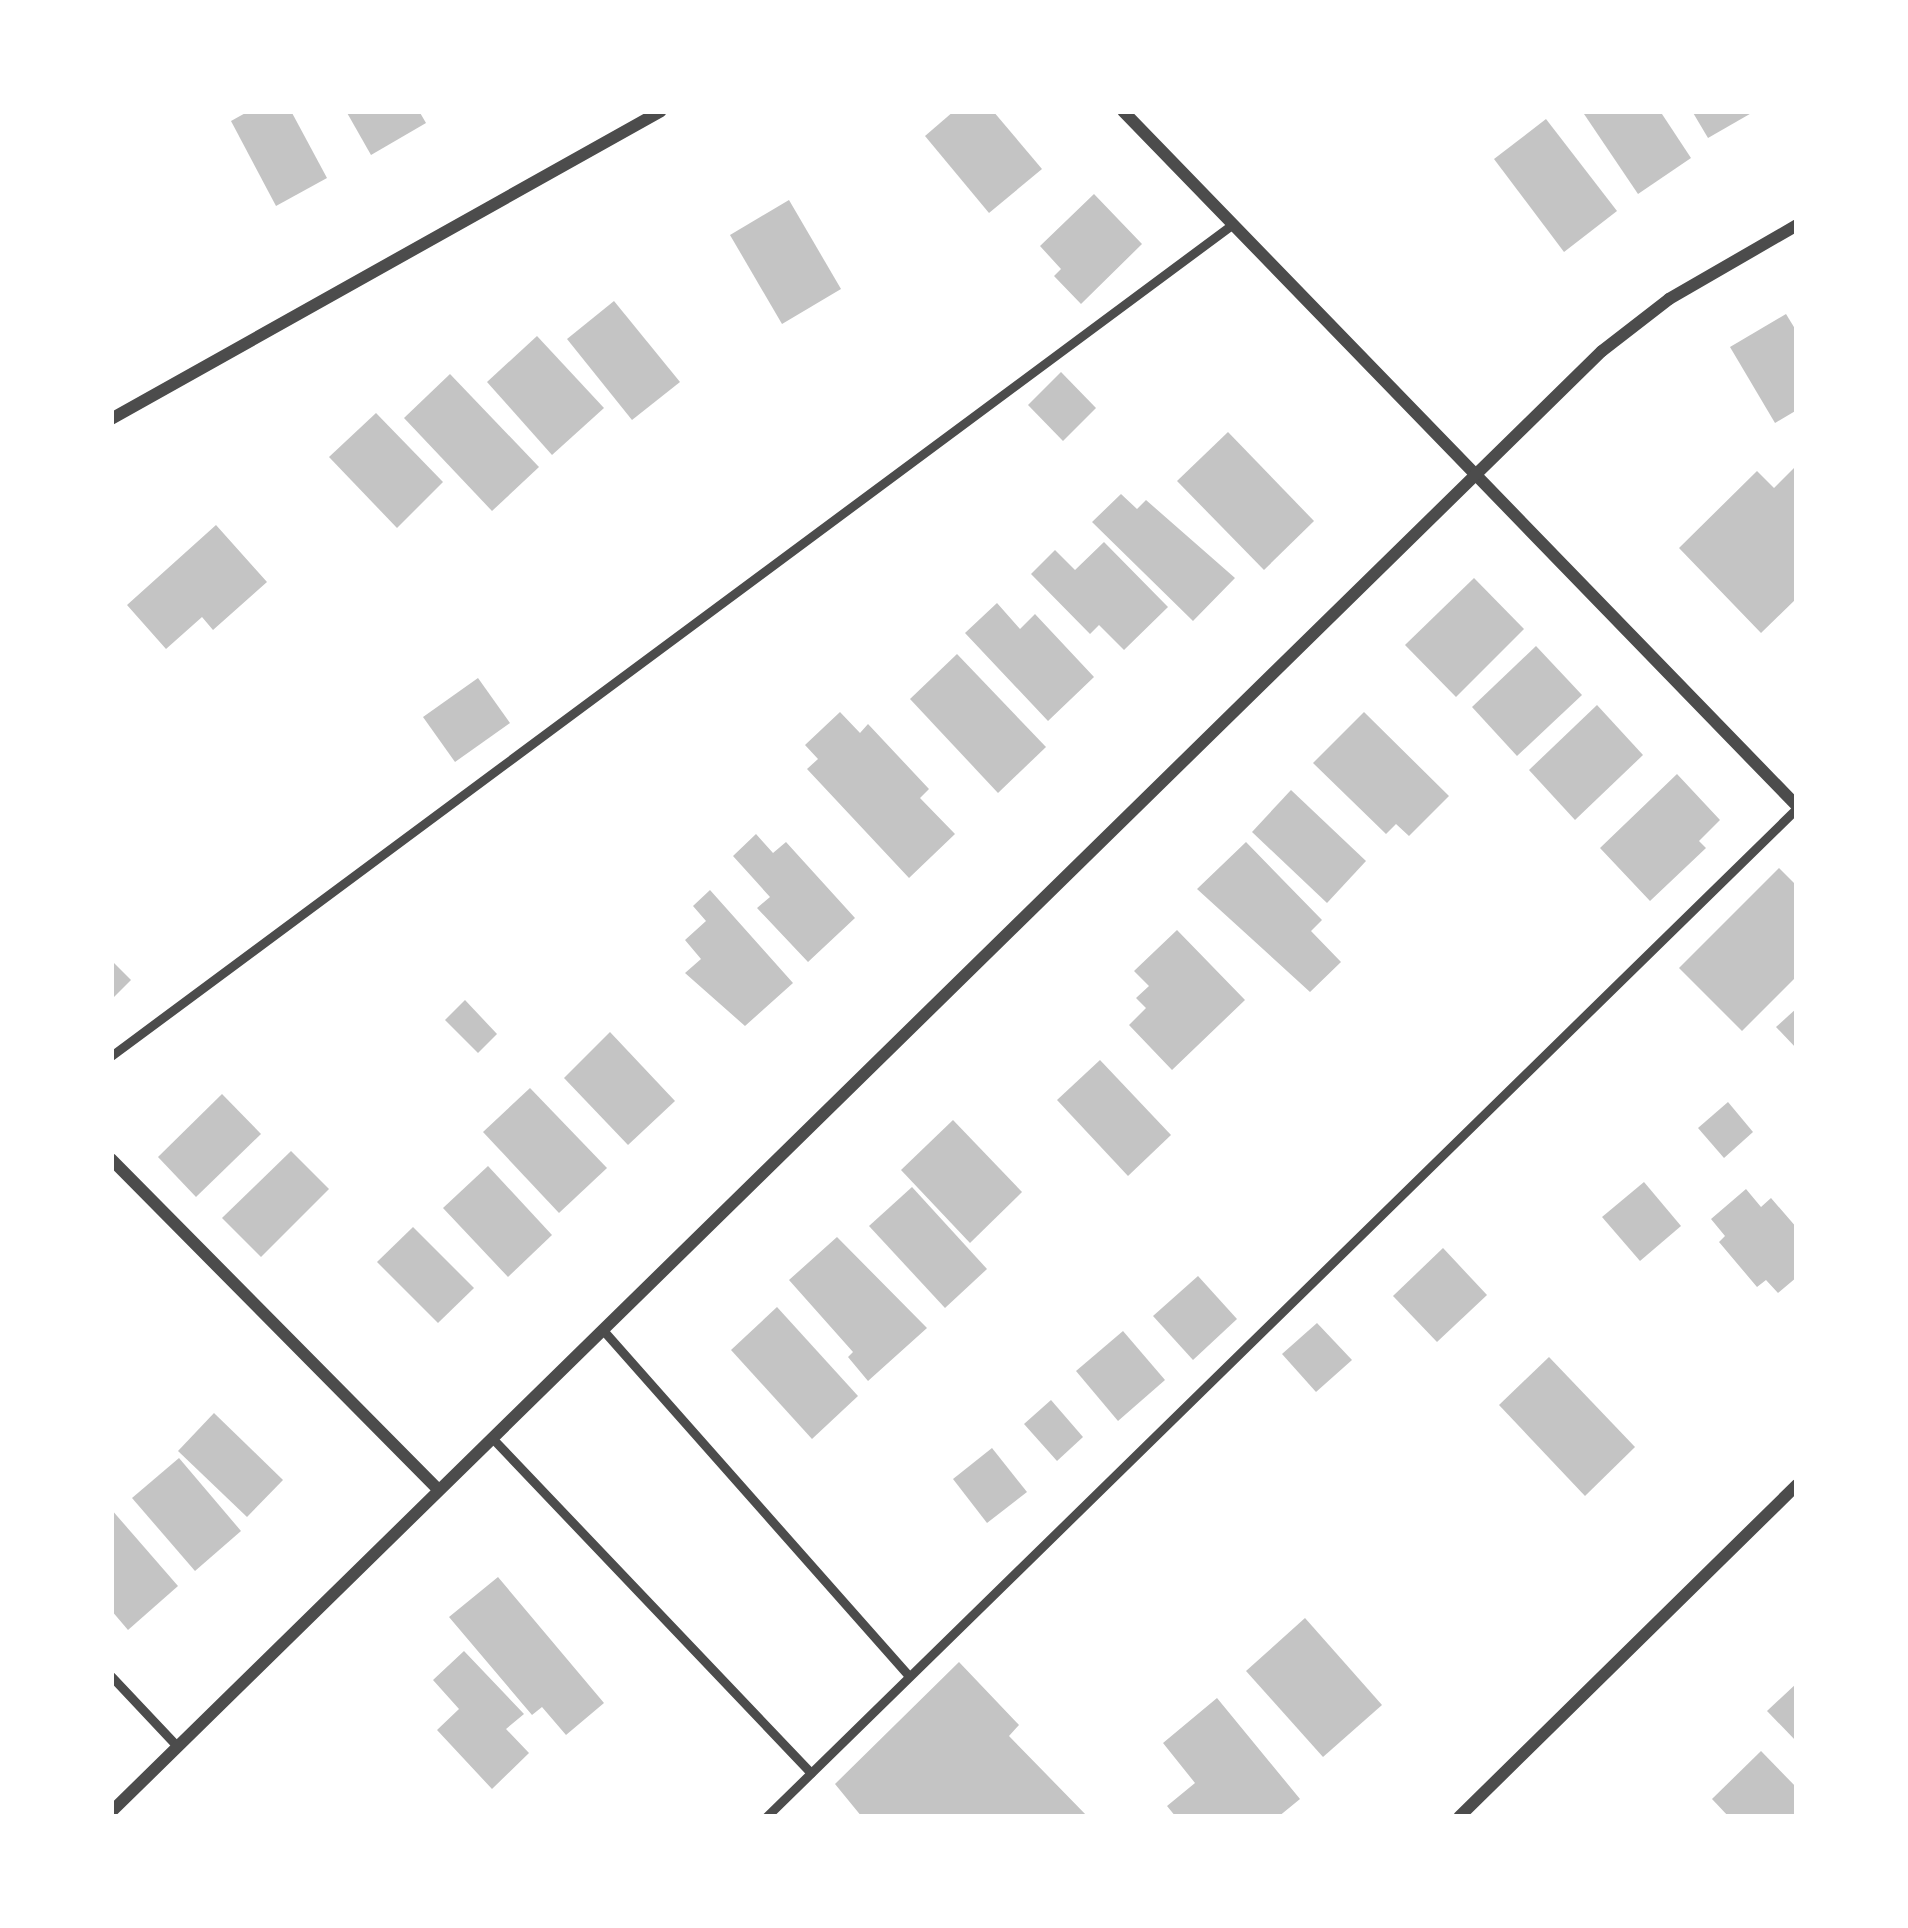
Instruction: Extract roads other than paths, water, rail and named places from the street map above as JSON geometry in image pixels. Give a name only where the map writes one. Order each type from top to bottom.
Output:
[{"type":"street","points":[[111,419],[661,111]]},
{"type":"street","points":[[1123,111],[1797,807]]},
{"type":"street","points":[[111,1812],[1602,351],[1669,299],[1797,225]]},
{"type":"street","points":[[111,1159],[437,1489]]},
{"type":"street","points":[[1459,1817],[1797,1485]]},
{"type":"lane","points":[[111,1056],[1232,224]]},
{"type":"lane","points":[[766,1817],[1797,807]]},
{"type":"lane","points":[[602,1329],[909,1676]]},
{"type":"lane","points":[[493,1439],[811,1773]]},
{"type":"lane","points":[[111,1676],[177,1746]]}]
